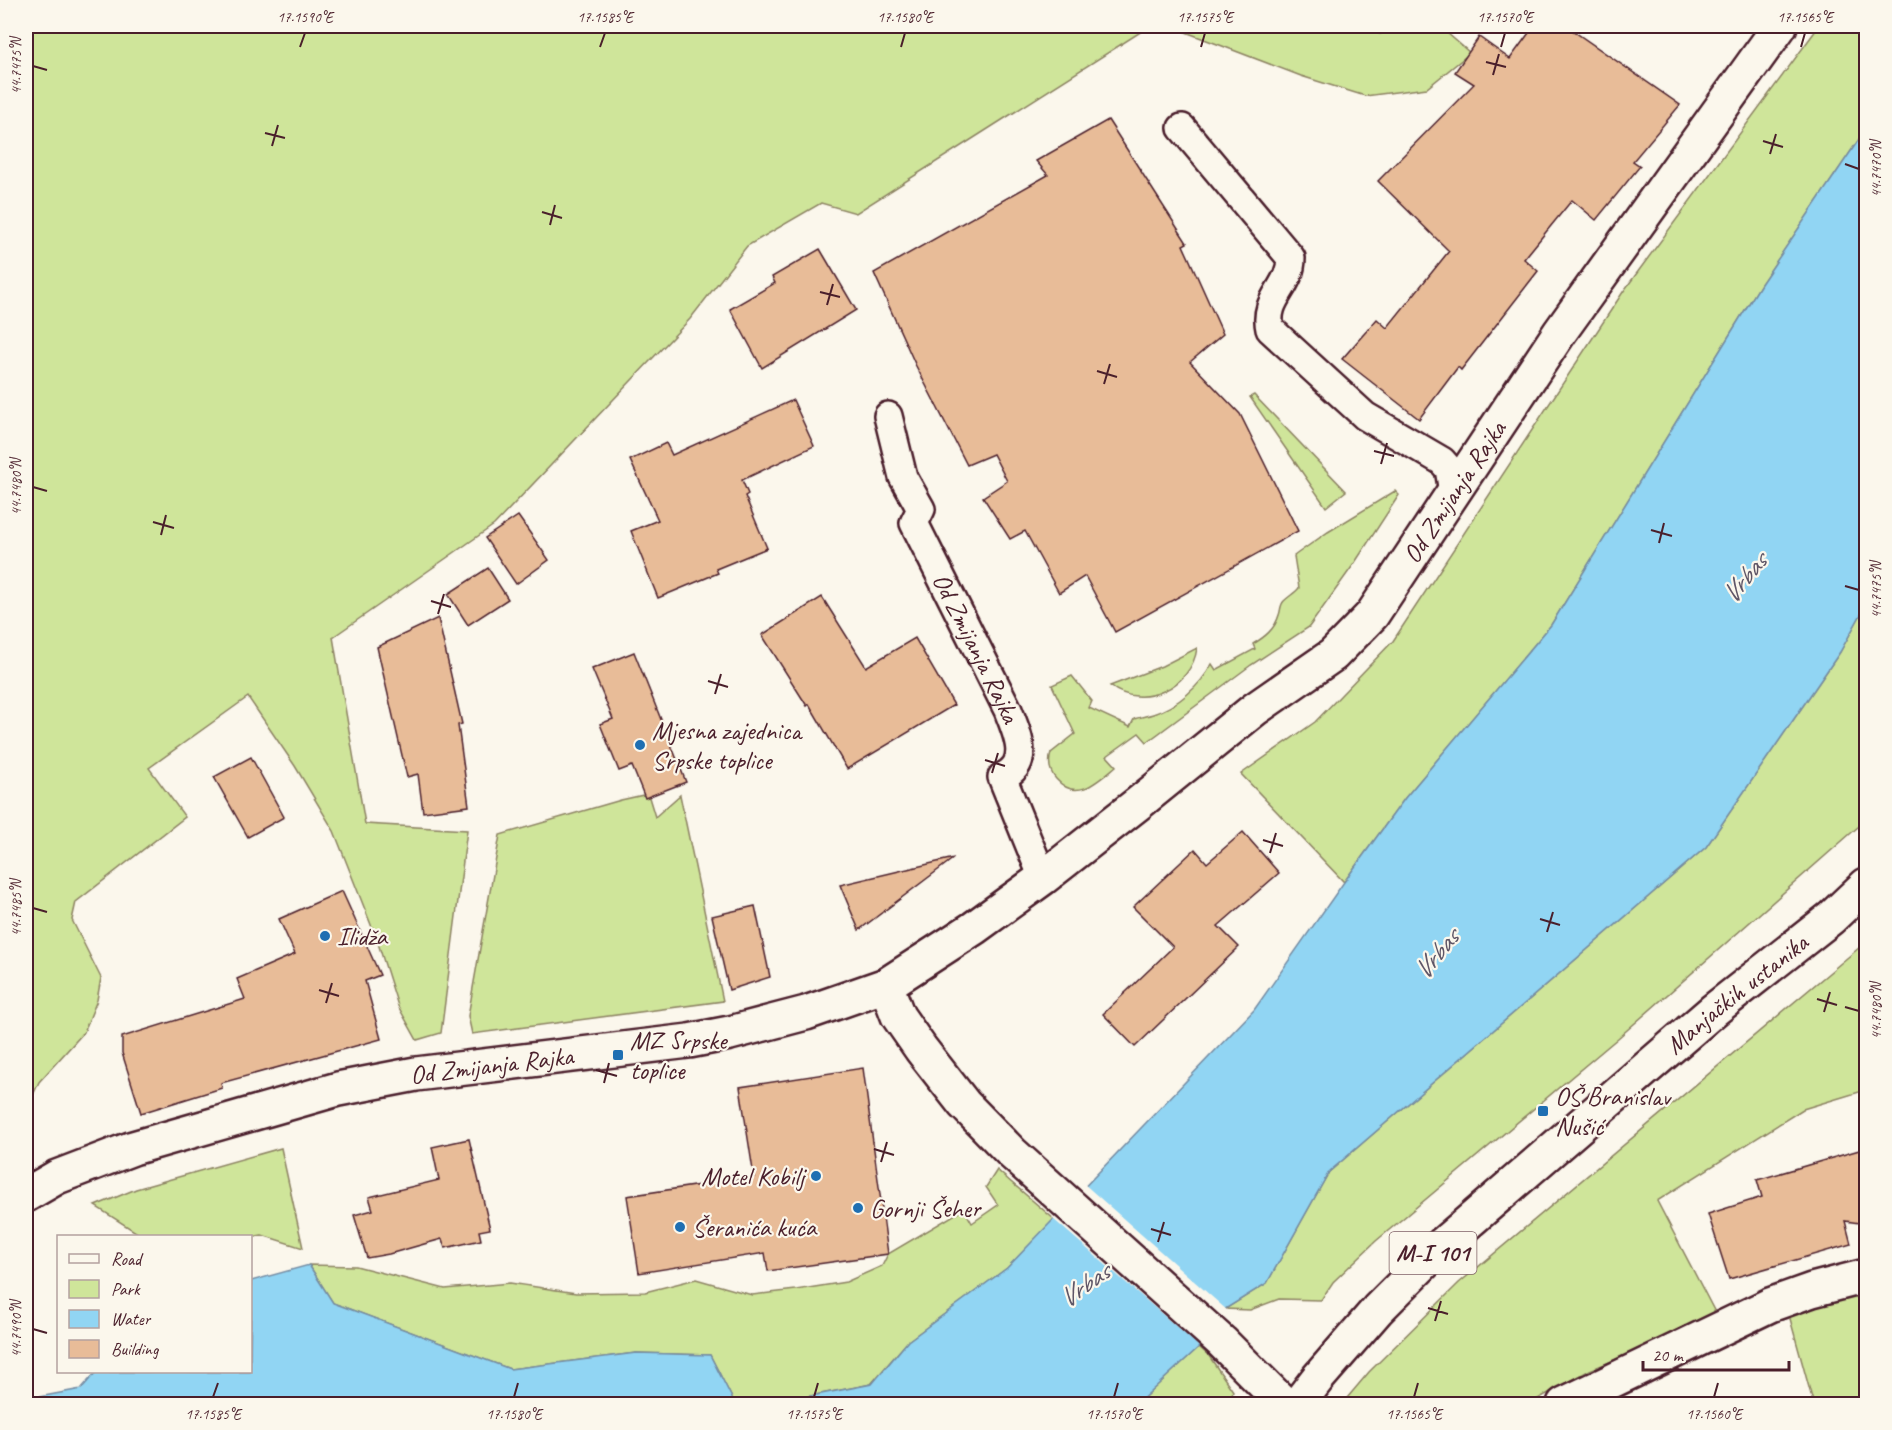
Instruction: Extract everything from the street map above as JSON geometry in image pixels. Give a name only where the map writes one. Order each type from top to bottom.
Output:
[{"type":"street","name":"Od Zmijanja Rajka","points":[[26,1195],[57,1177],[133,1148],[338,1089],[416,1074],[677,1042],[720,1035],[806,1013],[885,985],[975,928],[1043,878],[1255,709],[1333,655],[1372,615],[1560,332],[1780,26]]},
{"type":"street","name":"Manjačkih ustanika","points":[[1298,1404],[1378,1309],[1443,1244],[1714,1010],[1831,918],[1866,885]]},
{"type":"street","points":[[885,985],[898,1016],[964,1104],[1011,1153],[1222,1342],[1284,1404]]},
{"type":"street","points":[[1564,1404],[1770,1305],[1812,1290],[1866,1276]]},
{"type":"lane","points":[[1182,128],[1291,258],[1287,278],[1270,306],[1268,319],[1270,329],[1365,416],[1442,461],[1449,469],[1452,492]]},
{"type":"lane","name":"Od Zmijanja Rajka","points":[[888,416],[903,477],[921,509],[914,523],[1017,732],[1019,746],[1017,765],[1013,771],[1002,777],[1043,878]]},
{"type":"green space","points":[[26,26],[1150,26],[856,213],[821,203],[747,246],[690,319],[494,525],[333,637],[365,824],[467,830],[441,1033],[417,1040],[398,1006],[377,940],[334,831],[295,766],[248,697],[149,768],[185,817],[76,902],[72,920],[101,978],[97,1000],[84,1032],[39,1082],[29,1104],[26,1097]]},
{"type":"green space","points":[[1170,26],[1357,26],[1380,34],[1404,26],[1439,26],[1470,53],[1427,88],[1365,96],[1301,76]]},
{"type":"green space","points":[[1819,26],[1866,26],[1866,129],[1761,284],[1551,625],[1405,798],[1344,882],[1241,774],[1315,722],[1393,641],[1623,292]]},
{"type":"green space","points":[[1254,395],[1346,491],[1326,507],[1250,397]]},
{"type":"green space","points":[[1395,491],[1399,495],[1309,627],[1251,665],[1147,742],[1139,733],[1107,756],[1116,766],[1095,783],[1087,787],[1072,789],[1056,779],[1050,767],[1051,753],[1075,734],[1052,685],[1072,676],[1092,701],[1089,708],[1130,727],[1134,719],[1171,706],[1195,687],[1212,664],[1216,670],[1255,649],[1253,644],[1272,628],[1283,603],[1299,588],[1294,556]]},
{"type":"green space","points":[[1866,605],[1866,820],[1618,1038],[1376,1241],[1333,1282],[1321,1300],[1279,1299],[1250,1310],[1225,1309],[1267,1283],[1329,1172],[1706,847],[1840,652]]},
{"type":"green space","points":[[1197,648],[1186,674],[1164,691],[1136,696],[1123,693],[1110,686],[1162,666]]},
{"type":"green space","points":[[648,794],[655,817],[680,795],[723,1001],[472,1034],[468,1016],[500,835]]},
{"type":"green space","points":[[1866,942],[1866,1090],[1803,1109],[1657,1201],[1718,1318],[1590,1370],[1529,1404],[1342,1404],[1369,1372],[1459,1283]]},
{"type":"green space","points":[[281,1148],[303,1248],[262,1235],[252,1237],[252,1235],[140,1235],[95,1206],[136,1189]]},
{"type":"green space","points":[[997,1170],[1055,1220],[1007,1268],[908,1341],[871,1384],[770,1404],[735,1404],[710,1355],[636,1353],[510,1369],[333,1303],[309,1265],[356,1266],[445,1289],[510,1283],[576,1293],[645,1292],[696,1279],[752,1295],[796,1290],[846,1282],[882,1266],[888,1254],[964,1209],[972,1223],[998,1205],[986,1187]]},
{"type":"green space","points":[[1866,1289],[1866,1404],[1813,1402],[1789,1315]]},
{"type":"green space","points":[[1199,1347],[1209,1356],[1233,1391],[1229,1404],[1137,1404]]},
{"type":"water","name":"Vrbas","points":[[1866,129],[1866,605],[1840,652],[1706,847],[1329,1172],[1267,1283],[1225,1309],[1199,1347],[1137,1404],[770,1404],[872,1384],[908,1341],[1007,1268],[1254,1010],[1405,798],[1551,625],[1761,284]]},
{"type":"water","points":[[309,1265],[333,1303],[510,1369],[636,1353],[710,1355],[735,1404],[28,1404],[39,1397],[81,1389],[95,1373],[252,1373],[252,1281]]},
{"type":"pier","points":[[1083,1183],[1228,1311],[1202,1349],[1052,1218]]},
{"type":"building","points":[[1534,26],[1566,26],[1680,105],[1633,161],[1640,166],[1596,220],[1572,200],[1524,259],[1538,271],[1461,370],[1458,367],[1419,419],[1342,359],[1377,319],[1387,328],[1449,251],[1378,181],[1474,84],[1455,72],[1479,37],[1510,59]]},
{"type":"building","points":[[1108,120],[1187,243],[1183,245],[1223,334],[1190,362],[1240,414],[1298,531],[1115,632],[1085,576],[1059,593],[1025,531],[1010,539],[983,497],[1007,481],[993,454],[967,465],[916,366],[874,273],[1048,175],[1036,161]]},
{"type":"building","points":[[820,249],[856,310],[762,368],[730,309],[775,283],[772,277]]},
{"type":"building","points":[[793,400],[814,446],[742,480],[748,494],[745,496],[767,548],[716,569],[718,573],[658,598],[631,531],[658,520],[630,460],[666,443],[672,455]]},
{"type":"building","points":[[518,516],[549,560],[516,584],[485,538]]},
{"type":"building","points":[[488,568],[508,599],[468,625],[448,594]]},
{"type":"building","points":[[822,597],[866,667],[915,638],[954,705],[847,769],[809,704],[807,706],[762,635]]},
{"type":"building","points":[[438,618],[462,724],[458,725],[469,806],[423,812],[418,774],[407,777],[377,647]]},
{"type":"building","name":"Mjesna zajednica Srpske toplice","points":[[634,652],[686,782],[645,798],[632,766],[619,771],[600,724],[613,719],[592,669]]},
{"type":"building","points":[[251,757],[284,817],[248,837],[214,777]]},
{"type":"building","points":[[1243,832],[1279,873],[1218,926],[1239,947],[1135,1047],[1103,1014],[1173,947],[1133,907],[1195,849],[1207,863]]},
{"type":"building","points":[[954,858],[859,930],[840,885]]},
{"type":"building","points":[[342,891],[380,975],[365,981],[381,1039],[221,1083],[222,1088],[141,1113],[122,1053],[122,1037],[245,999],[237,979],[295,954],[279,919]]},
{"type":"building","points":[[755,906],[770,977],[729,990],[712,916]]},
{"type":"building","name":"Motel Kobilj","points":[[863,1068],[888,1254],[768,1271],[765,1253],[639,1273],[627,1196],[754,1177],[740,1087]]},
{"type":"building","points":[[469,1139],[490,1229],[479,1231],[481,1240],[445,1248],[442,1239],[367,1258],[354,1215],[373,1210],[369,1197],[439,1180],[432,1147]]},
{"type":"building","points":[[1866,1148],[1866,1224],[1845,1221],[1851,1244],[1729,1279],[1708,1214],[1762,1197],[1757,1180]]},
{"type":"place","name":"Mjesna zajednica Srpske toplice","points":[[640,745]]},
{"type":"place","name":"Ilidža","points":[[325,936]]},
{"type":"place","name":"MZ Srpske toplice","points":[[618,1055]]},
{"type":"place","name":"OŠ Branislav Nušić","points":[[1543,1111]]},
{"type":"place","name":"Motel Kobilj","points":[[816,1176]]},
{"type":"place","name":"Gornji Šeher","points":[[858,1208]]},
{"type":"place","name":"Šeranića kuća","points":[[680,1227]]}]
